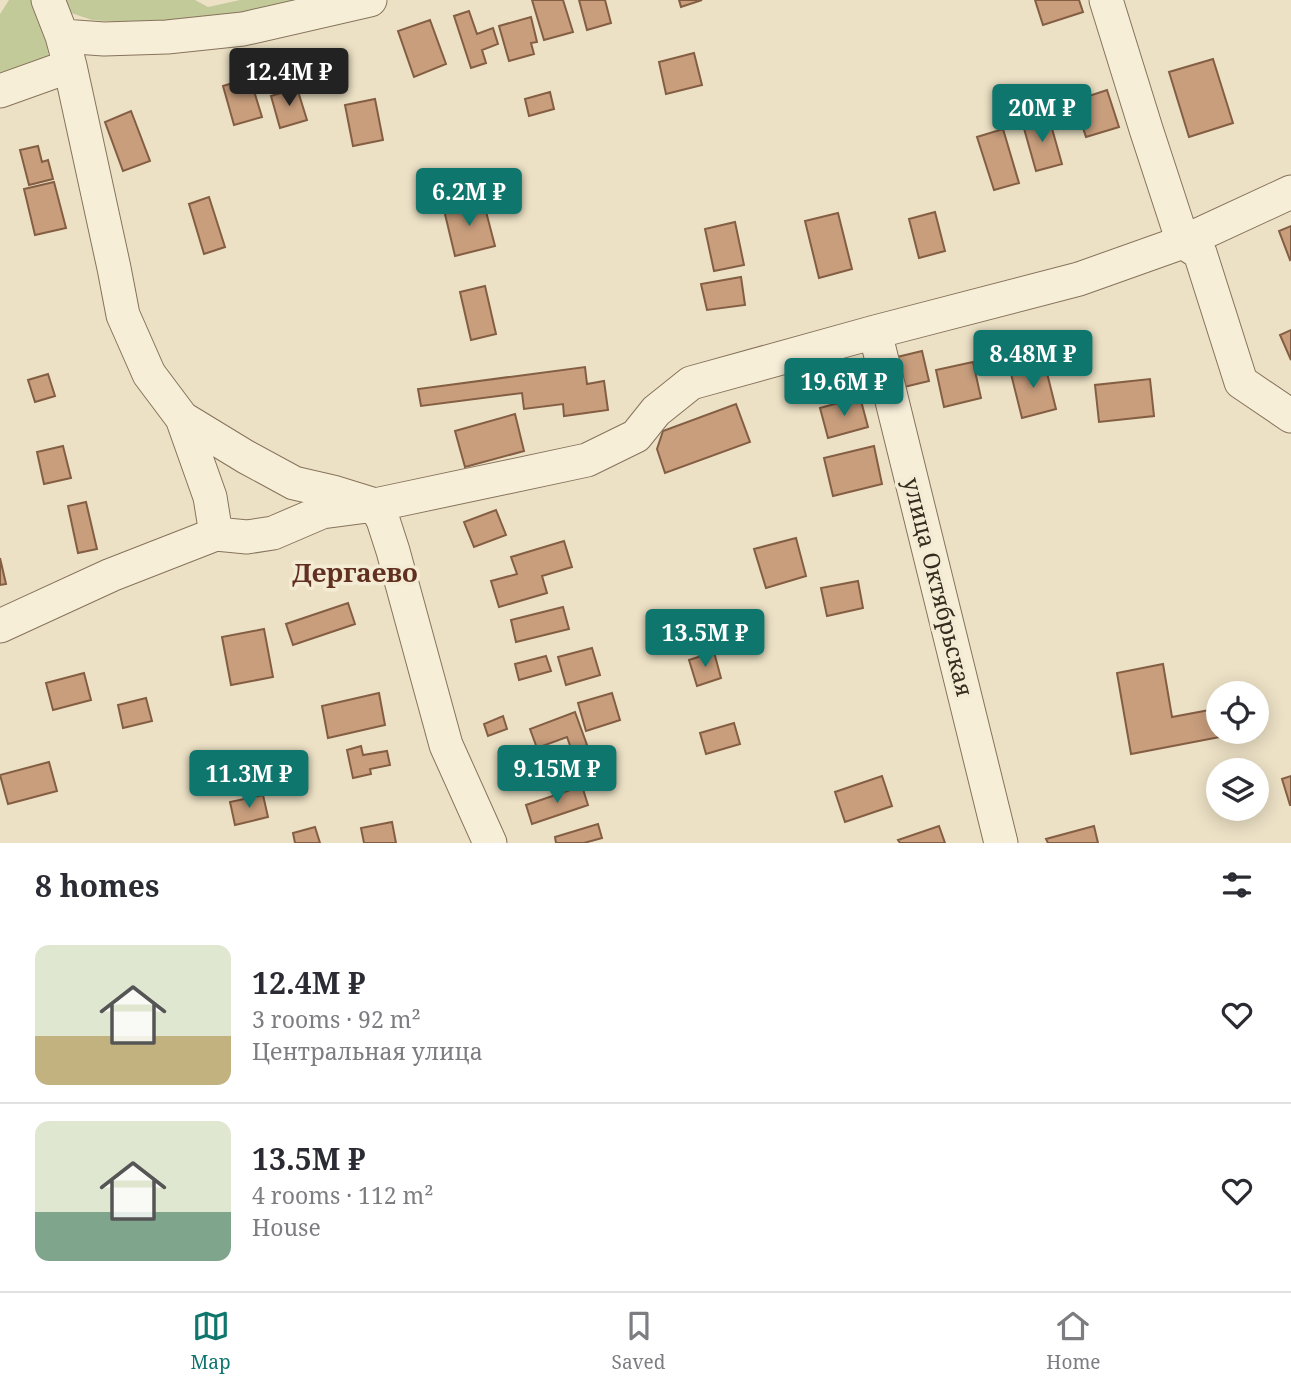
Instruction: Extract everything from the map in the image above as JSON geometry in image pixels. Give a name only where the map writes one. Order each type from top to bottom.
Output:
[{"type":"street","points":[[48,0],[66,51],[123,314],[149,374],[182,418],[210,497],[216,534]]},
{"type":"street","points":[[0,91],[66,51],[104,39],[167,37],[243,29],[370,0]]},
{"type":"street","points":[[1106,0],[1183,242],[1200,253],[1241,382],[1291,416]]},
{"type":"street","points":[[0,626],[111,575],[216,534],[247,537],[273,533],[322,512],[375,505],[587,460],[636,436],[656,411],[691,383],[1079,279],[1183,242],[1291,192]]},
{"type":"street","name":"улица Октябрьская","points":[[875,332],[1001,843]]},
{"type":"street","points":[[182,418],[295,483],[375,505],[393,551],[446,745],[490,843]]},
{"type":"green space","points":[[9,0],[37,0],[49,57],[0,85],[0,14]]},
{"type":"green space","points":[[64,0],[195,0],[208,7],[240,0],[307,0],[296,5],[235,13],[170,26],[92,20],[68,12]]},
{"type":"building","points":[[532,0],[563,0],[573,32],[544,40]]},
{"type":"building","points":[[579,0],[605,0],[611,23],[587,30]]},
{"type":"building","points":[[679,0],[702,0],[681,7]]},
{"type":"building","points":[[1035,0],[1079,0],[1083,12],[1043,25]]},
{"type":"building","points":[[469,11],[477,34],[493,28],[498,44],[482,50],[486,63],[471,68],[454,16]]},
{"type":"building","points":[[531,17],[537,42],[531,43],[534,54],[509,61],[499,26]]},
{"type":"building","points":[[430,20],[446,64],[414,77],[398,31]]},
{"type":"building","points":[[694,53],[702,85],[666,94],[659,62]]},
{"type":"building","points":[[1213,59],[1233,123],[1189,137],[1169,72]]},
{"type":"building","points":[[250,78],[262,117],[234,125],[223,86]]},
{"type":"building","points":[[297,88],[307,120],[280,128],[271,96]]},
{"type":"building","points":[[1107,90],[1119,127],[1086,137],[1074,101]]},
{"type":"building","points":[[550,92],[554,109],[529,116],[525,99]]},
{"type":"building","points":[[375,99],[383,140],[353,146],[345,105]]},
{"type":"building","points":[[131,111],[150,161],[123,171],[105,122]]},
{"type":"building","points":[[1049,118],[1062,164],[1036,171],[1023,125]]},
{"type":"building","points":[[1003,129],[1019,183],[994,190],[977,137]]},
{"type":"building","points":[[38,146],[42,162],[48,160],[53,179],[29,185],[20,150]]},
{"type":"building","points":[[54,182],[66,228],[35,235],[24,189]]},
{"type":"building","points":[[209,197],[225,247],[204,254],[189,204]]},
{"type":"building","points":[[483,200],[495,246],[455,256],[444,210]]},
{"type":"building","points":[[935,212],[945,251],[919,258],[909,219]]},
{"type":"building","points":[[838,213],[852,269],[819,278],[805,221]]},
{"type":"building","points":[[735,222],[744,265],[714,271],[705,229]]},
{"type":"building","points":[[1291,226],[1291,259],[1290,260],[1279,231]]},
{"type":"building","points":[[741,277],[745,305],[707,310],[701,284]]},
{"type":"building","points":[[485,286],[496,334],[471,340],[460,292]]},
{"type":"building","points":[[1291,330],[1291,360],[1280,335]]},
{"type":"building","points":[[922,351],[929,381],[904,387],[897,357]]},
{"type":"building","points":[[1044,361],[1056,409],[1022,418],[1010,370]]},
{"type":"building","points":[[973,362],[981,398],[944,407],[936,370]]},
{"type":"building","points":[[585,367],[587,384],[604,381],[608,410],[564,416],[563,404],[524,409],[522,393],[421,406],[418,389]]},
{"type":"building","points":[[48,374],[55,396],[35,402],[28,380]]},
{"type":"building","points":[[1150,379],[1154,416],[1099,422],[1095,385]]},
{"type":"building","points":[[860,397],[868,427],[828,438],[820,408]]},
{"type":"building","points":[[736,404],[750,442],[665,473],[657,449],[663,431]]},
{"type":"building","points":[[515,414],[524,451],[465,467],[455,431]]},
{"type":"building","points":[[63,446],[71,478],[44,484],[37,452]]},
{"type":"building","points":[[874,446],[882,484],[833,496],[824,458]]},
{"type":"building","points":[[86,502],[97,549],[78,553],[68,506]]},
{"type":"building","points":[[496,510],[506,535],[474,547],[464,522]]},
{"type":"building","points":[[796,538],[806,576],[766,588],[754,549]]},
{"type":"building","points":[[564,541],[572,567],[542,576],[547,593],[499,607],[491,581],[517,574],[511,557]]},
{"type":"building","points":[[0,558],[6,584],[0,585]]},
{"type":"building","points":[[858,581],[863,608],[827,616],[821,588]]},
{"type":"building","points":[[348,603],[355,624],[293,645],[286,624]]},
{"type":"building","points":[[563,607],[569,629],[516,642],[511,620]]},
{"type":"building","points":[[264,629],[273,677],[231,685],[222,637]]},
{"type":"building","points":[[592,648],[600,675],[566,685],[558,657]]},
{"type":"building","points":[[714,652],[721,678],[697,686],[689,660]]},
{"type":"building","points":[[546,656],[551,671],[519,680],[515,664]]},
{"type":"building","points":[[1163,664],[1172,717],[1206,711],[1206,740],[1131,754],[1117,673]]},
{"type":"building","points":[[84,673],[91,700],[53,710],[46,683]]},
{"type":"building","points":[[379,693],[385,725],[328,738],[322,706]]},
{"type":"building","points":[[612,693],[620,720],[586,731],[578,703]]},
{"type":"building","points":[[146,698],[152,721],[123,728],[118,705]]},
{"type":"building","points":[[575,712],[587,745],[572,751],[567,737],[537,748],[530,729]]},
{"type":"building","points":[[503,716],[507,729],[488,736],[484,724]]},
{"type":"building","points":[[734,723],[740,744],[706,754],[700,733]]},
{"type":"building","points":[[361,746],[363,755],[387,751],[390,765],[370,769],[371,774],[353,778],[347,750]]},
{"type":"building","points":[[49,762],[57,791],[8,804],[0,775]]},
{"type":"building","points":[[882,776],[892,806],[845,822],[835,792]]},
{"type":"building","points":[[1291,776],[1291,805],[1290,805],[1282,779]]},
{"type":"building","points":[[582,786],[588,805],[532,824],[526,805]]},
{"type":"building","points":[[263,795],[268,817],[235,825],[230,802]]},
{"type":"building","points":[[392,822],[396,843],[364,843],[361,828]]},
{"type":"building","points":[[598,824],[602,838],[584,843],[556,843],[555,837]]},
{"type":"building","points":[[939,826],[945,843],[900,843],[898,840]]},
{"type":"building","points":[[1094,826],[1098,843],[1048,843],[1046,839]]},
{"type":"building","points":[[315,827],[320,843],[295,843],[293,833]]},
{"type":"district","name":"Дергаево","points":[[355,573]]}]
